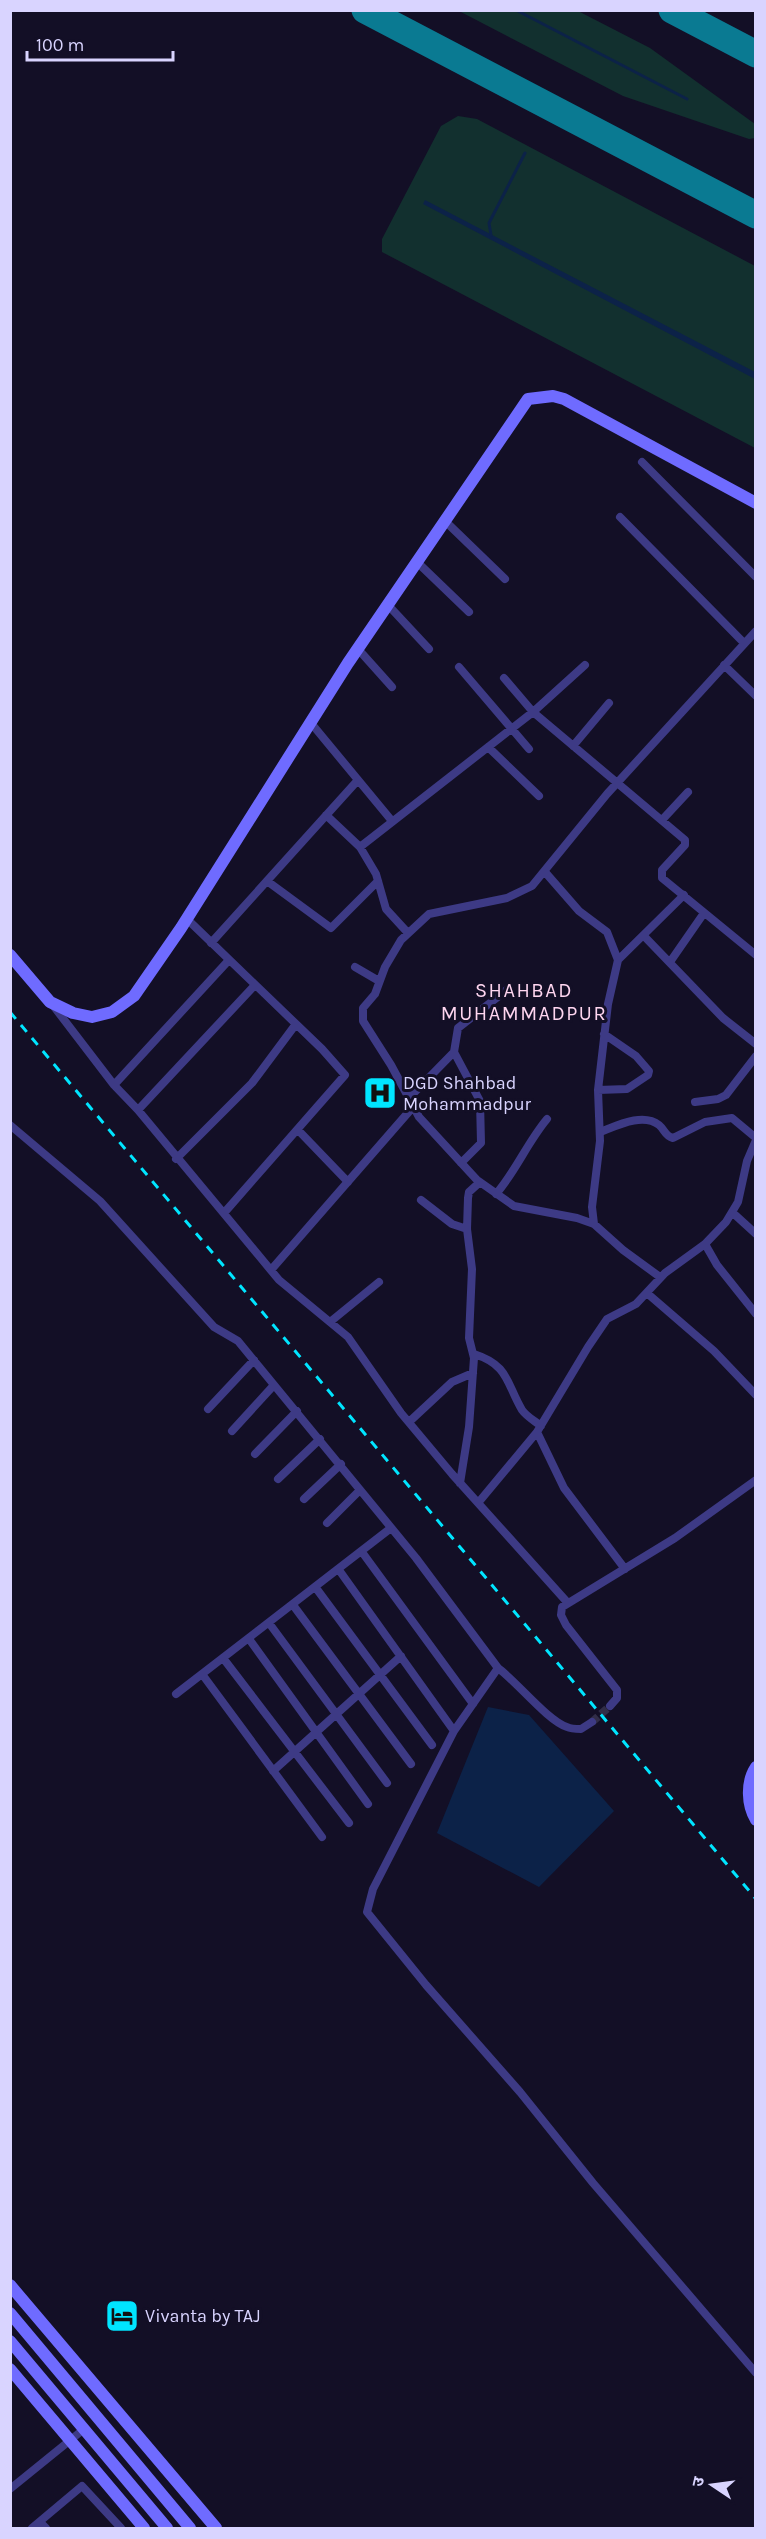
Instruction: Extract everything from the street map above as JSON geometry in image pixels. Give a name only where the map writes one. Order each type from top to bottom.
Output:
[{"type":"street","points":[[50,1002],[74,1013],[92,1017],[121,1007],[142,987],[358,649],[524,402],[533,397],[564,399],[756,503]]},
{"type":"street","points":[[642,462],[756,577]]},
{"type":"street","points":[[620,516],[744,643]]},
{"type":"street","points":[[444,520],[505,579]]},
{"type":"street","points":[[416,561],[469,612]]},
{"type":"street","points":[[388,604],[429,649]]},
{"type":"street","points":[[660,1277],[623,1250],[594,1224],[514,1206],[480,1182],[419,1117],[363,1021],[363,1008],[375,994],[394,950],[408,933],[429,914],[507,898],[532,886],[618,782],[756,631]]},
{"type":"street","points":[[358,649],[392,687]]},
{"type":"street","points":[[360,847],[512,729],[585,665]]},
{"type":"street","points":[[724,665],[756,696]]},
{"type":"street","points":[[459,667],[529,749]]},
{"type":"street","points":[[504,678],[533,712],[686,842],[660,873],[662,878],[756,955]]},
{"type":"street","points":[[573,746],[609,702]]},
{"type":"street","points":[[311,723],[392,821]]},
{"type":"street","points":[[488,747],[540,796]]},
{"type":"street","points":[[211,943],[358,780]]},
{"type":"street","points":[[662,820],[688,792]]},
{"type":"street","points":[[326,815],[360,847],[378,881],[386,909],[408,933]]},
{"type":"street","points":[[545,872],[579,911],[607,932],[618,960]]},
{"type":"street","points":[[267,881],[331,928],[378,881]]},
{"type":"street","points":[[594,1224],[592,1207],[600,1132],[598,1090],[609,994],[618,960],[684,895]]},
{"type":"street","points":[[670,962],[704,913]]},
{"type":"street","points":[[187,919],[296,1024],[345,1075],[224,1214]]},
{"type":"street","points":[[644,936],[723,1018],[756,1044]]},
{"type":"street","points":[[10,955],[50,1002],[114,1085],[138,1110],[176,1159],[279,1280],[353,1343],[409,1422],[460,1483],[567,1602]]},
{"type":"street","points":[[114,1085],[229,960]]},
{"type":"street","points":[[355,967],[379,981]]},
{"type":"street","points":[[138,1110],[255,985]]},
{"type":"street","points":[[271,1270],[348,1182],[454,1052],[458,1028],[508,989]]},
{"type":"street","points":[[176,1159],[252,1083],[296,1024]]},
{"type":"street","points":[[598,1090],[627,1089],[648,1075],[649,1071],[636,1056],[604,1034]]},
{"type":"street","points":[[454,1052],[481,1104],[481,1143],[461,1162]]},
{"type":"street","points":[[695,1102],[718,1099],[726,1095],[756,1056]]},
{"type":"street","points":[[478,1503],[539,1429],[607,1319],[636,1304],[648,1294],[660,1277],[705,1244],[733,1213],[756,1139],[732,1118],[705,1122],[673,1138],[666,1135],[657,1124],[640,1119],[600,1132]]},
{"type":"street","points":[[496,1194],[511,1177],[533,1136],[547,1119]]},
{"type":"street","points":[[10,1125],[100,1201],[214,1327],[238,1341],[417,1558],[498,1668],[513,1678],[554,1720],[566,1727],[581,1729],[592,1722]]},
{"type":"street","points":[[298,1130],[348,1182]]},
{"type":"street","points":[[460,1483],[469,1427],[474,1354],[469,1338],[472,1269],[466,1229],[468,1195],[480,1182]]},
{"type":"street","points":[[421,1200],[452,1224],[466,1229]]},
{"type":"street","points":[[733,1213],[756,1234]]},
{"type":"street","points":[[705,1244],[717,1265],[756,1314]]},
{"type":"street","points":[[330,1322],[379,1281]]},
{"type":"street","points":[[648,1294],[714,1351],[756,1395]]},
{"type":"street","points":[[474,1354],[494,1363],[508,1380],[523,1411],[539,1429],[564,1488],[625,1569]]},
{"type":"street","points":[[208,1409],[254,1360]]},
{"type":"street","points":[[409,1422],[452,1382],[473,1373]]},
{"type":"street","points":[[232,1431],[274,1385]]},
{"type":"street","points":[[255,1454],[297,1412]]},
{"type":"street","points":[[278,1479],[320,1439]]},
{"type":"street","points":[[304,1499],[341,1464]]},
{"type":"street","points":[[610,1706],[617,1698],[617,1690],[566,1625],[561,1615],[562,1607],[675,1538],[756,1480]]},
{"type":"street","points":[[327,1522],[360,1490]]},
{"type":"street","points":[[177,1694],[362,1552],[389,1526]]},
{"type":"street","points":[[362,1552],[473,1704]]},
{"type":"street","points":[[339,1570],[454,1731]]},
{"type":"street","points":[[316,1588],[432,1745]]},
{"type":"street","points":[[293,1605],[411,1764]]},
{"type":"street","points":[[269,1623],[387,1783]]},
{"type":"street","points":[[249,1639],[368,1804]]},
{"type":"street","points":[[273,1771],[335,1712],[401,1656]]},
{"type":"street","points":[[223,1658],[293,1753],[349,1823]]},
{"type":"street","points":[[498,1668],[454,1731],[373,1889],[367,1912],[426,1985],[520,2092],[593,2183],[756,2373]]},
{"type":"street","points":[[202,1674],[322,1837]]},
{"type":"street","points":[[756,1767],[751,1773],[749,1786],[749,1800],[756,1820]]},
{"type":"street","points":[[10,2285],[216,2529]]},
{"type":"street","points":[[10,2313],[190,2529]]},
{"type":"street","points":[[10,2341],[167,2529]]},
{"type":"street","points":[[10,2369],[144,2529]]},
{"type":"street","points":[[10,2489],[84,2428]]},
{"type":"street","points":[[32,2529],[43,2525],[82,2486],[121,2529]]},
{"type":"street","points":[[105,2509],[118,2497]]},
{"type":"green space","points":[[459,11],[578,11],[650,48],[755,124],[755,138],[749,139],[623,96]]},
{"type":"green space","points":[[458,116],[477,119],[755,266],[755,448],[382,252],[382,239],[441,126]]},
{"type":"water","points":[[425,200],[755,372],[755,379],[423,204]]},
{"type":"water","points":[[488,1707],[529,1715],[614,1811],[539,1887],[437,1833]]},
{"type":"waterway","points":[[516,10],[687,99]]},
{"type":"waterway","points":[[491,235],[489,223],[525,153]]},
{"type":"taxiway","points":[[365,10],[756,215]]},
{"type":"taxiway","points":[[672,10],[756,54]]},
{"type":"tunnel","points":[[592,1722],[610,1706]]},
{"type":"railway","points":[[10,1012],[756,1899]]},
{"type":"place","name":"DGD Shahbad Mohammadpur","points":[[380,1093]]},
{"type":"place","name":"Vivanta by TAJ","points":[[122,2316]]},
{"type":"district","name":"SHAHBAD MUHAMMADPUR","points":[[524,1002]]}]
